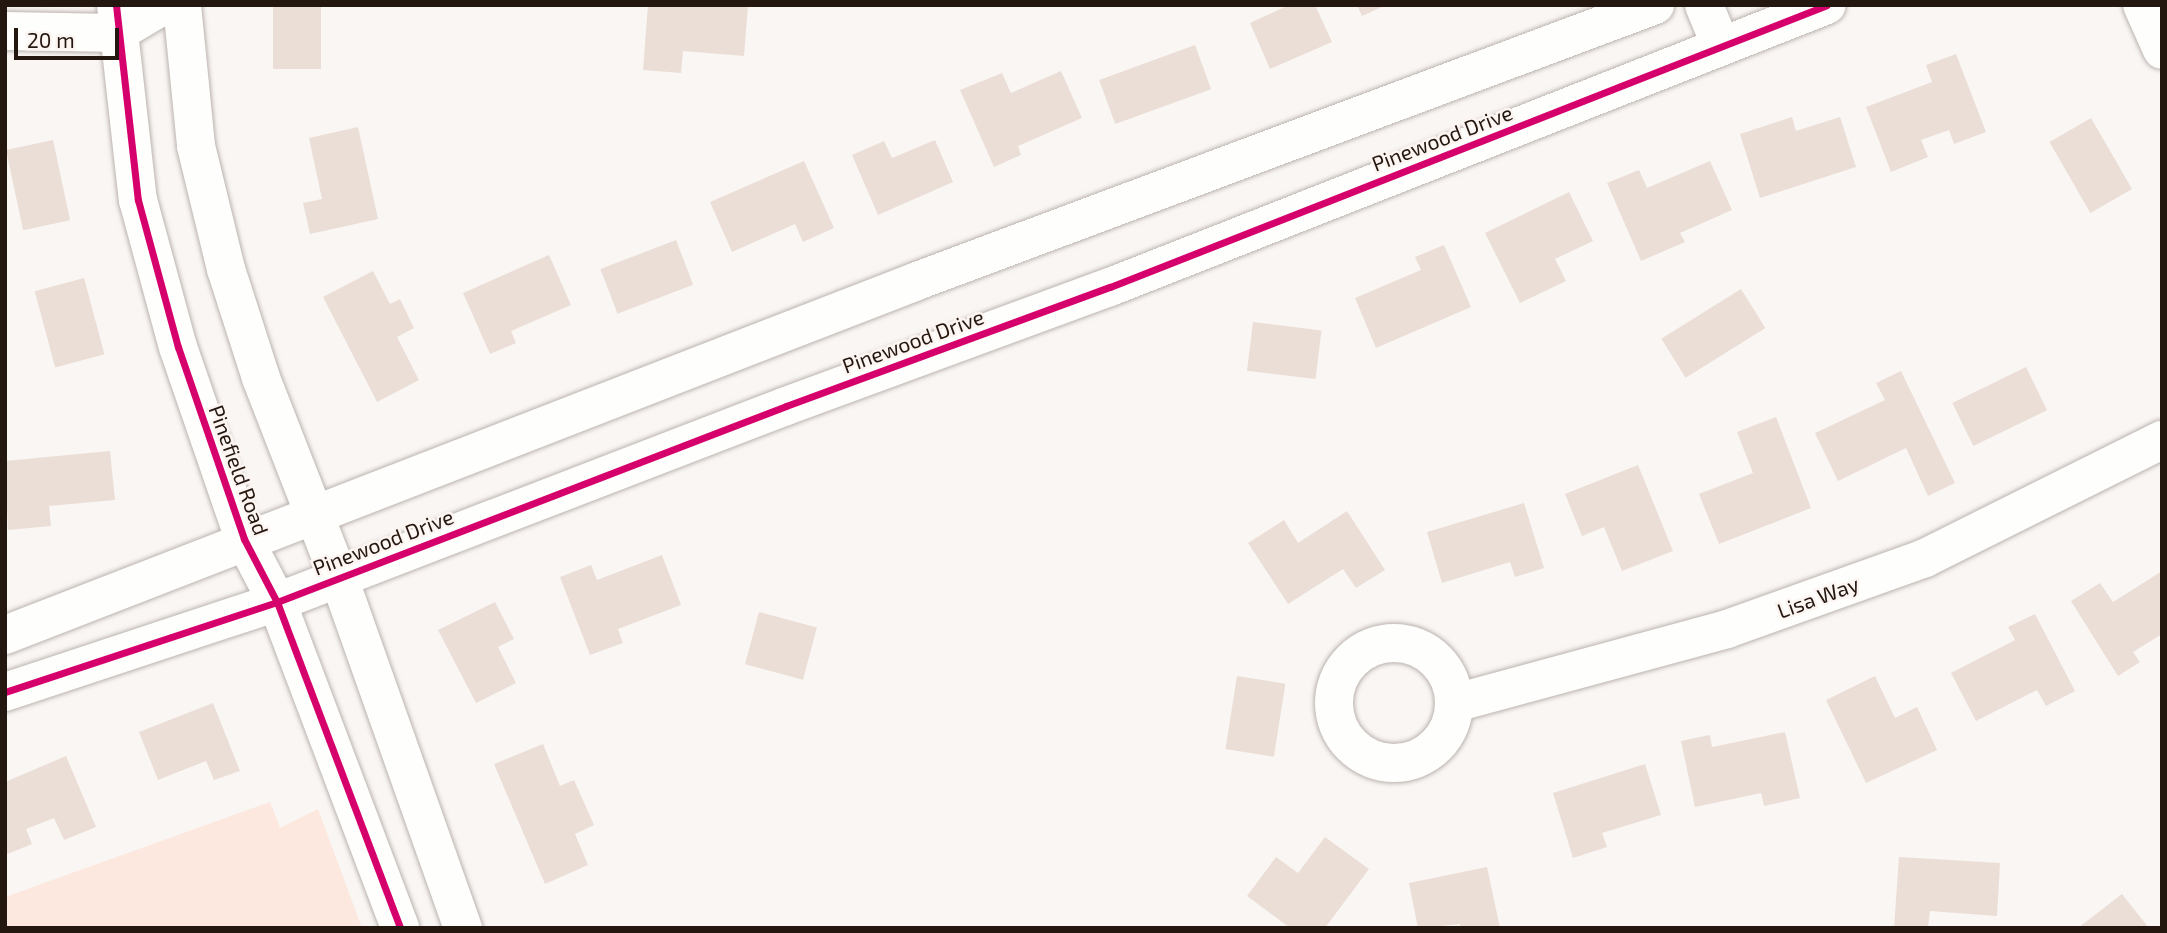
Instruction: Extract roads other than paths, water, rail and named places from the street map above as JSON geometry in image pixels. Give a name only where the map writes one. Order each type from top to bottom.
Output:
[{"type":"street","points":[[5,31],[116,19],[164,5]]},
{"type":"street","points":[[182,5],[196,146],[226,269],[261,379],[339,578],[463,928]]},
{"type":"street","points":[[5,635],[244,539],[314,515],[917,281],[1655,5]]},
{"type":"street","points":[[1704,5],[1721,46]]},
{"type":"street","name":"Pinewood Drive","points":[[5,692],[277,602],[786,406],[1110,288],[1827,5]]},
{"type":"street","points":[[2142,5],[2162,50]]},
{"type":"street","name":"Pinefield Road","points":[[116,19],[135,178],[155,267],[206,437],[244,539],[277,602],[400,928]]},
{"type":"street","name":"Lisa Way","points":[[1455,703],[1727,629],[1925,558],[2162,440]]}]
